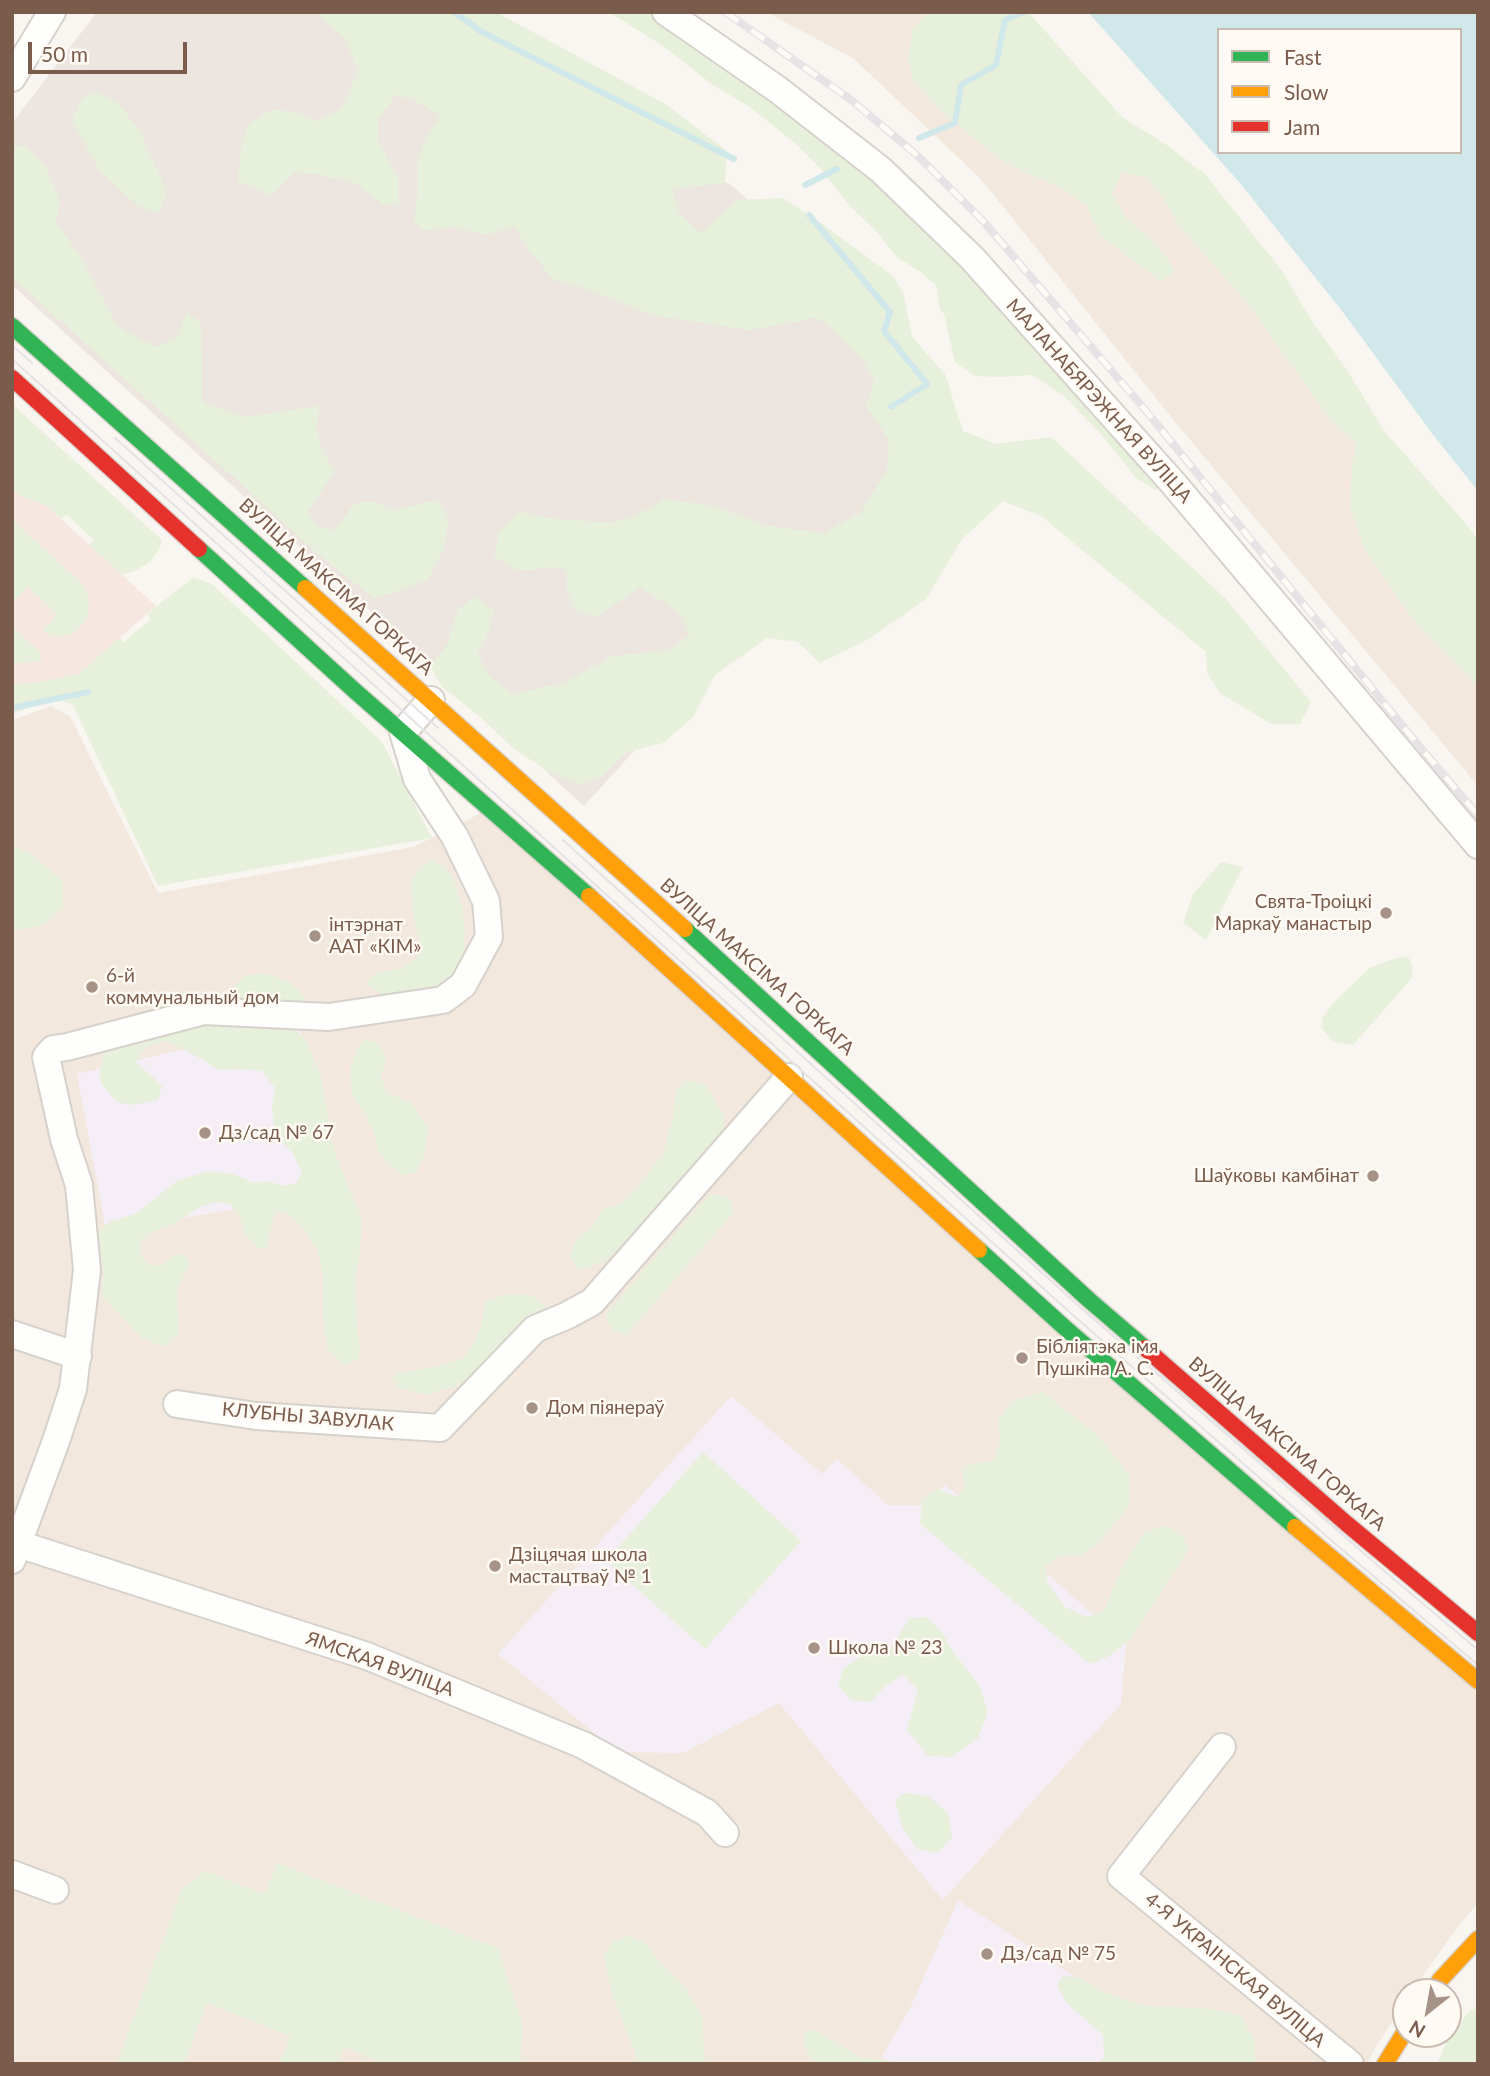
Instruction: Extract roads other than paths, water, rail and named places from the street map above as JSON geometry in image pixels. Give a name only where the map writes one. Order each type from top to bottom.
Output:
[{"type":"main road","name":"ВУЛІЦА МАКСІМА ГОРКАГА","points":[[12,326],[597,849],[1089,1300],[1347,1524],[1478,1633]]},
{"type":"main road","points":[[12,377],[355,691],[569,878],[1064,1327],[1323,1552],[1478,1681]]},
{"type":"main road","points":[[1442,1978],[1478,1939]]},
{"type":"main road","points":[[1384,2064],[1394,2048]]},
{"type":"street","points":[[12,78],[52,12]]},
{"type":"street","name":"МАЛАНАБЯРЭЖНАЯ ВУЛІЦА","points":[[666,12],[778,89],[881,170],[972,258],[1173,483],[1478,845]]},
{"type":"street","points":[[198,547],[225,516]]},
{"type":"street","points":[[355,691],[383,659]]},
{"type":"street","points":[[14,1549],[73,1389],[88,1270],[79,1185],[64,1139],[46,1057],[53,1049],[204,1011],[329,1017],[443,1000],[463,985],[489,937],[486,901],[455,837],[417,779],[403,732],[431,700]]},
{"type":"street","points":[[569,878],[597,849]]},
{"type":"street","name":"КЛУБНЫ ЗАВУЛАК","points":[[177,1404],[256,1416],[440,1428],[534,1329],[592,1302],[789,1077]]},
{"type":"street","points":[[1064,1327],[1089,1300]]},
{"type":"street","points":[[12,1334],[78,1356]]},
{"type":"street","points":[[1323,1552],[1347,1524]]},
{"type":"street","name":"ЯМСКАЯ ВУЛІЦА","points":[[14,1549],[367,1656],[583,1745],[707,1813],[725,1833]]},
{"type":"street","name":"4-Я УКРАІНСКАЯ ВУЛІЦА","points":[[1222,1747],[1121,1876],[1350,2064]]},
{"type":"street","points":[[12,1874],[55,1890]]},
{"type":"water","points":[[1088,12],[1478,12],[1478,491],[1342,311],[1239,182]]},
{"type":"waterway","points":[[454,12],[482,32],[734,159]]},
{"type":"waterway","points":[[919,138],[955,123],[961,85],[996,65],[1005,20],[1024,12]]},
{"type":"waterway","points":[[805,185],[837,169]]},
{"type":"waterway","points":[[809,215],[890,312],[884,331],[927,384],[891,407]]},
{"type":"waterway","points":[[12,708],[88,692]]},
{"type":"tram line","points":[[12,345],[32,363]]},
{"type":"tram line","points":[[12,359],[1074,1316],[1478,1665]]},
{"type":"tram line","points":[[115,438],[438,728]]},
{"type":"tram line","points":[[563,840],[1081,1308],[1478,1650]]},
{"type":"railway","points":[[725,12],[850,99],[918,156],[983,221],[1147,412],[1478,815]]},
{"type":"place","name":"Свята-Троіцкі Маркаў манастыр","points":[[1386,913]]},
{"type":"place","name":"інтэрнат ААТ «КІМ»","points":[[315,936]]},
{"type":"place","name":"6-й коммунальный дом","points":[[92,987]]},
{"type":"place","name":"Дз/сад № 67","points":[[205,1133]]},
{"type":"place","name":"Шаўковы камбінат","points":[[1373,1176]]},
{"type":"place","name":"Бібліятэка імя Пушкіна А. С.","points":[[1022,1358]]},
{"type":"place","name":"Дом піянераў","points":[[532,1408]]},
{"type":"place","name":"Дзіцячая школа мастацтваў № 1","points":[[495,1566]]},
{"type":"place","name":"Школа № 23","points":[[814,1648]]},
{"type":"place","name":"Дз/сад № 75","points":[[987,1954]]}]
